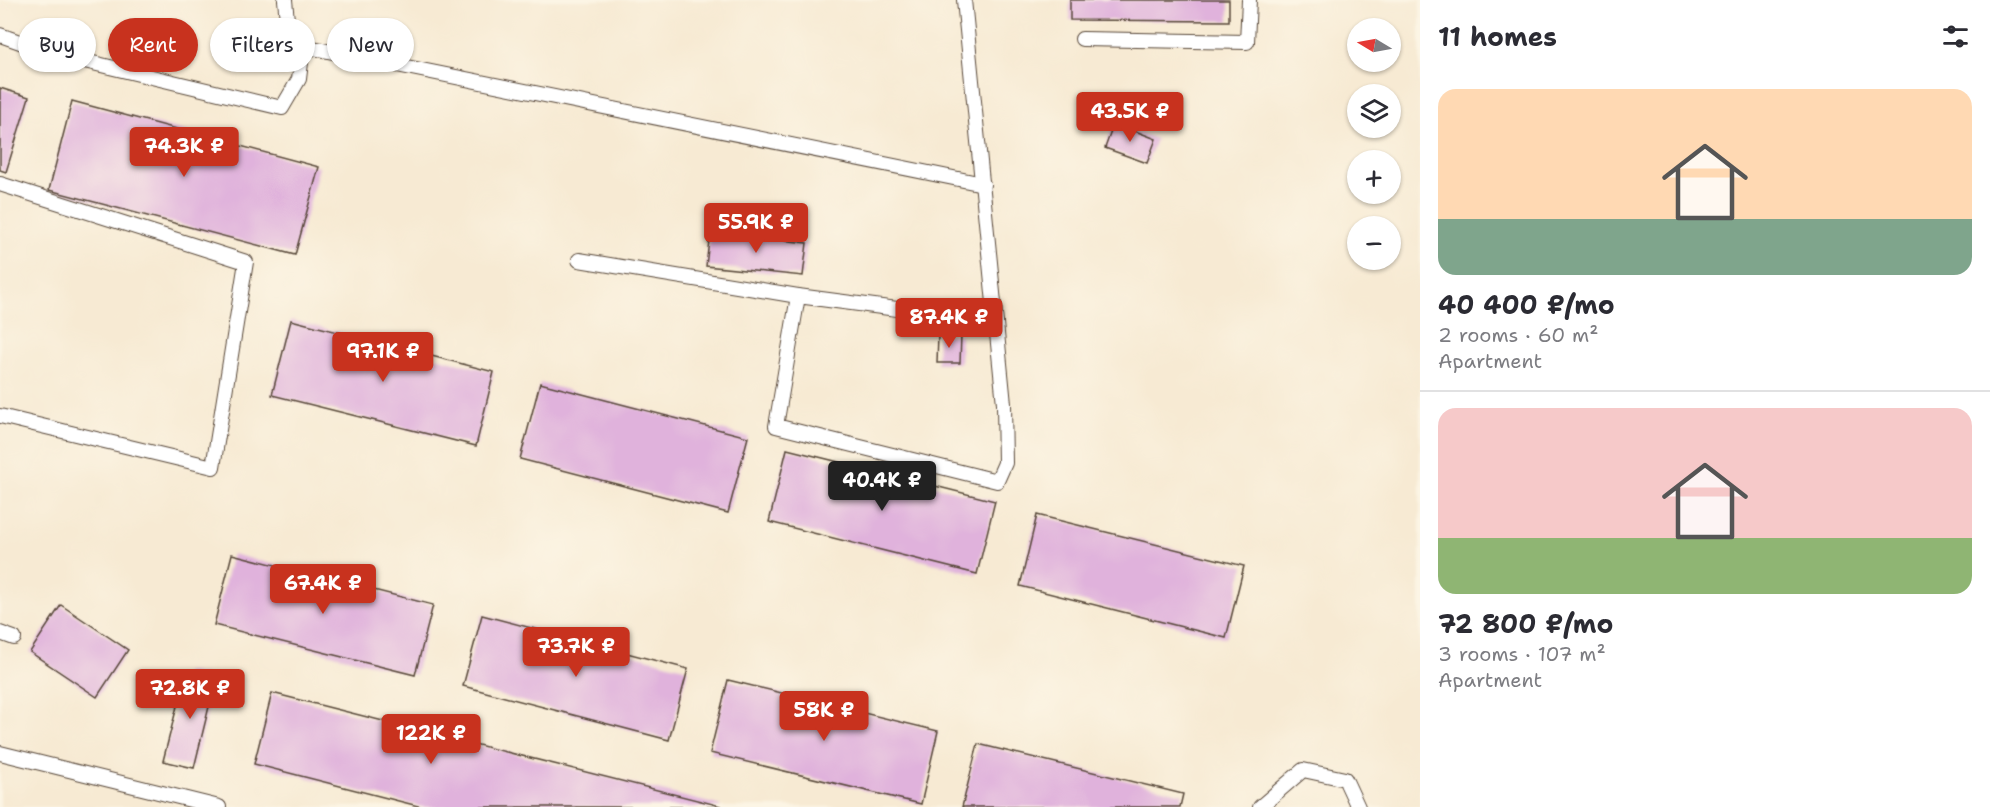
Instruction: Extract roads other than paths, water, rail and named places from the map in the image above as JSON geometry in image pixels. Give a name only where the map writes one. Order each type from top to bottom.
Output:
[{"type":"lane","points":[[285,0],[287,18]]},
{"type":"lane","points":[[798,296],[776,426],[997,481],[1005,463],[1004,404],[964,0]]},
{"type":"lane","points":[[1082,39],[1247,42],[1249,0]]},
{"type":"lane","points":[[0,35],[51,53],[282,108],[299,79],[300,72]]},
{"type":"lane","points":[[315,48],[983,184]]},
{"type":"lane","points":[[0,184],[246,262],[213,467],[0,416]]},
{"type":"lane","points":[[579,260],[798,296],[996,322]]},
{"type":"lane","points":[[0,633],[14,638]]},
{"type":"lane","points":[[0,753],[219,807]]},
{"type":"lane","points":[[1260,807],[1303,770],[1345,779],[1358,807]]}]
